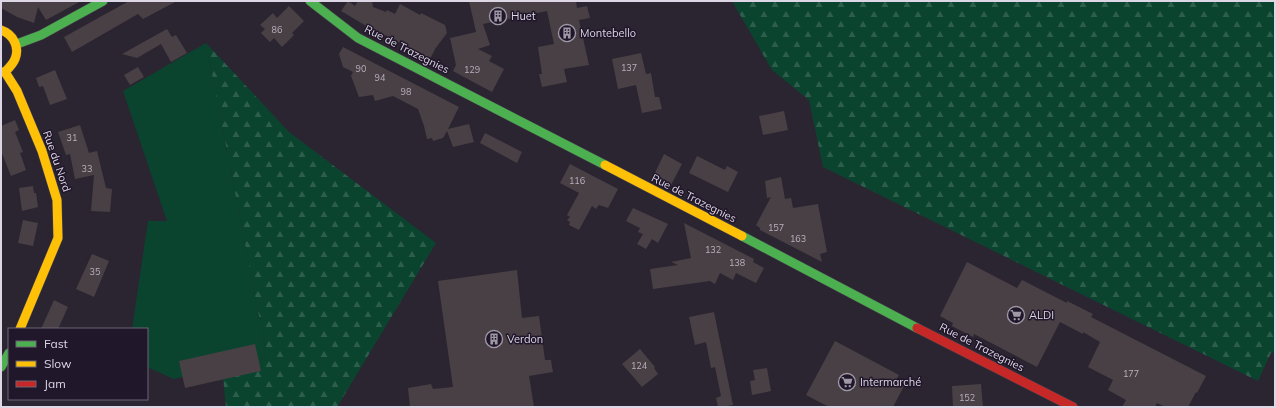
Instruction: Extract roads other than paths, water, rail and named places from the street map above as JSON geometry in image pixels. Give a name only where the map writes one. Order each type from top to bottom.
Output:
[{"type":"main road","points":[[17,44],[41,35],[103,1]]},
{"type":"main road","name":"Rue de Trazegnies","points":[[310,1],[358,38],[1073,407]]},
{"type":"main road","points":[[1,30],[4,30],[12,36],[17,44],[15,60],[3,72]]},
{"type":"main road","name":"Rue du Nord","points":[[3,72],[17,91],[42,151],[57,200],[58,238],[20,328]]},
{"type":"main road","points":[[1,367],[8,355]]},
{"type":"place","name":"Huet","points":[[498,16]]},
{"type":"place","name":"Montebello","points":[[567,33]]},
{"type":"place","name":"ALDI","points":[[1016,315]]},
{"type":"place","name":"Verdon","points":[[494,339]]},
{"type":"place","name":"Intermarché","points":[[847,382]]}]
